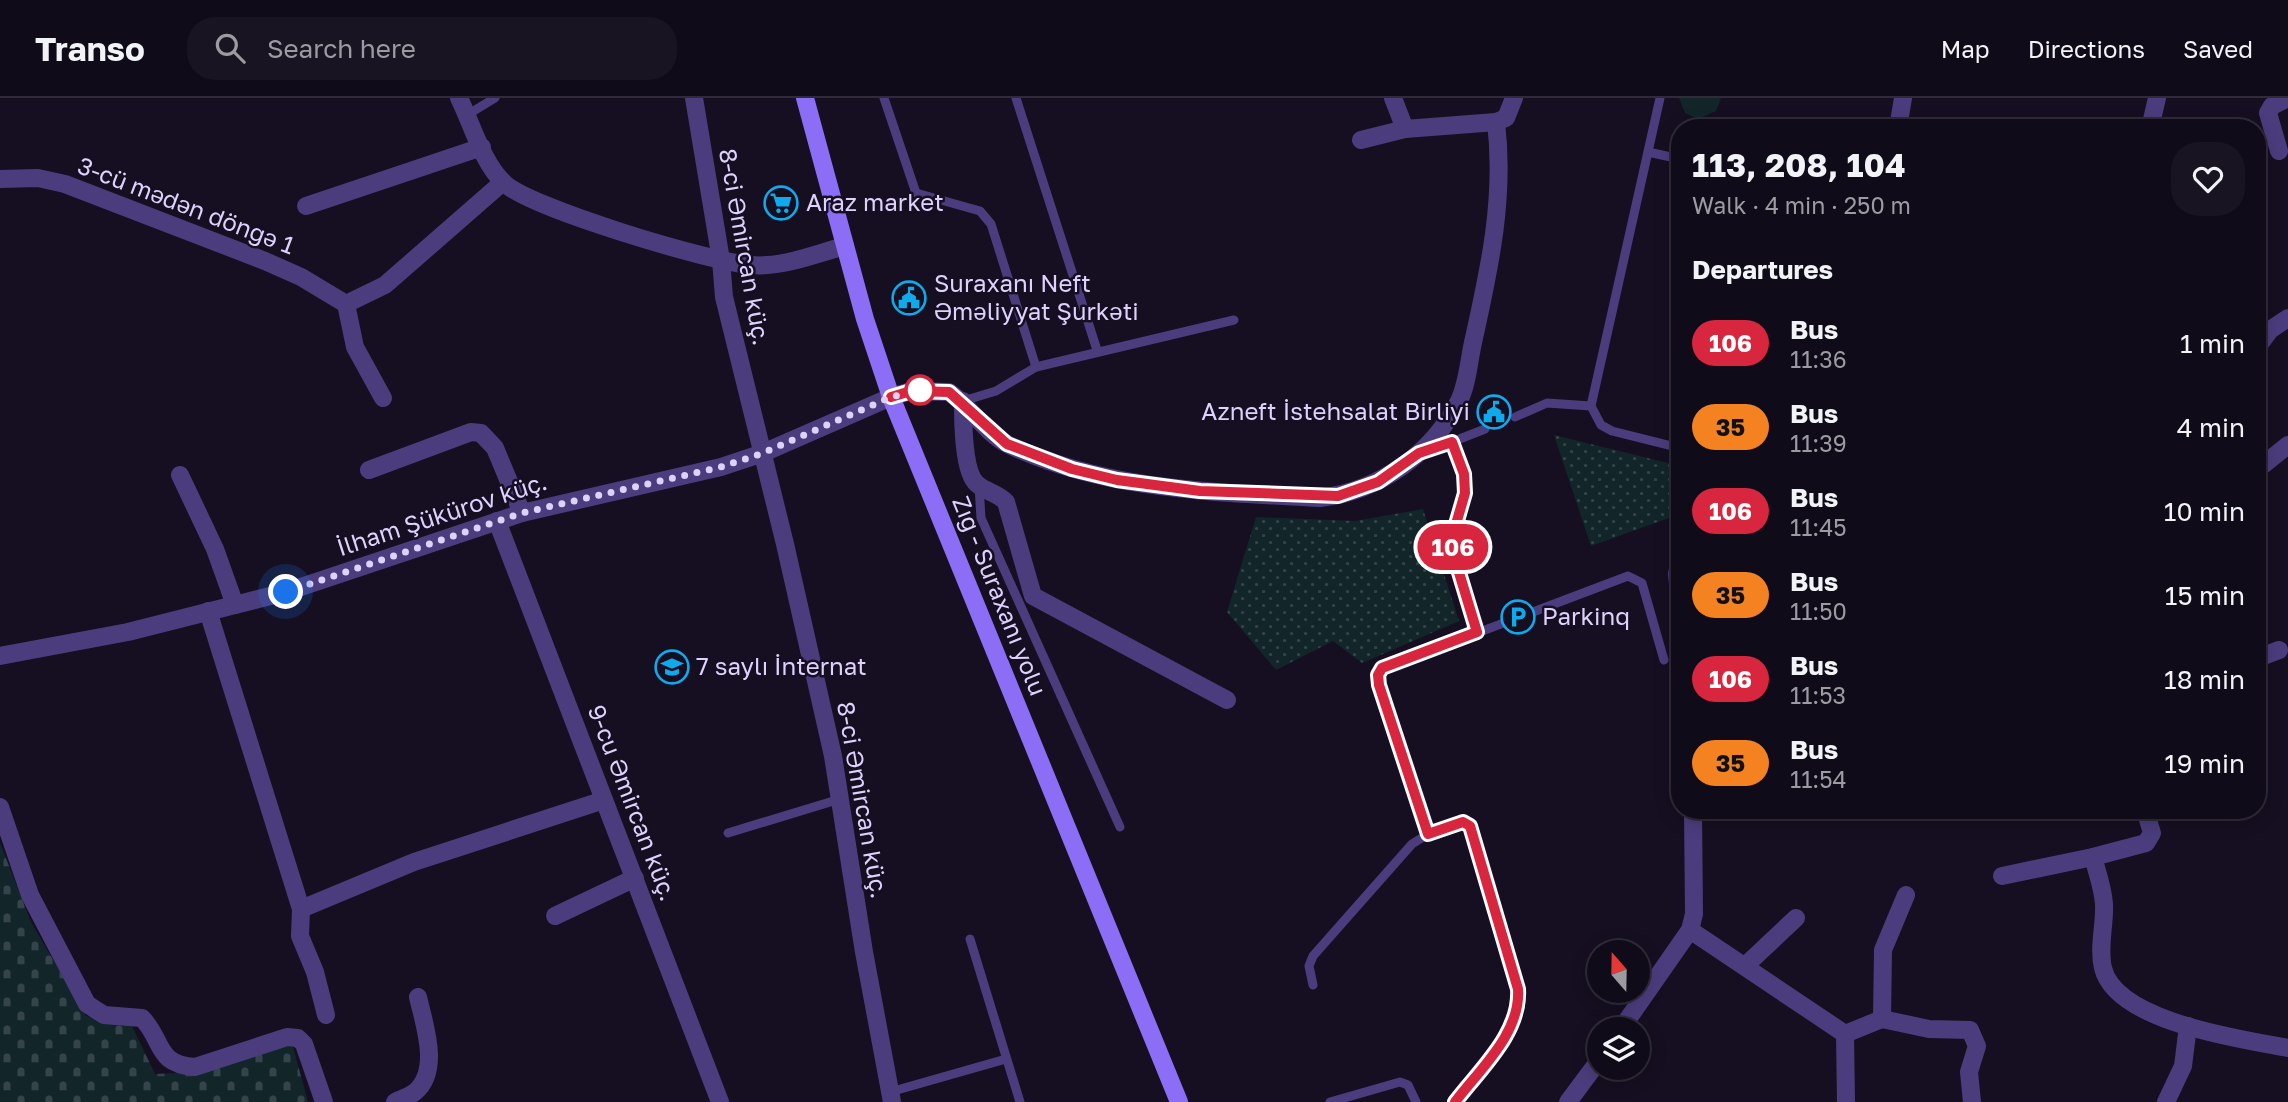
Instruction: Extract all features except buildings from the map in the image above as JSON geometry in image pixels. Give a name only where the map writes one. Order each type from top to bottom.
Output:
[{"type":"main road","name":"Zığ - Suraxanı yolu","points":[[805,98],[845,246],[891,397],[1179,1102]]},
{"type":"street","points":[[458,98],[503,182],[544,206],[721,260],[753,266],[787,262],[845,246]]},
{"type":"street","name":"8-ci Əmircan küç.","points":[[694,98],[721,260],[724,298],[833,756],[891,1097]]},
{"type":"street","points":[[1393,98],[1405,129]]},
{"type":"street","points":[[1362,140],[1405,129],[1496,122],[1506,118],[1514,98]]},
{"type":"street","points":[[1900,119],[1903,98]]},
{"type":"street","points":[[2152,119],[2157,98]]},
{"type":"street","points":[[2279,151],[2268,113],[2272,106],[2288,98]]},
{"type":"street","points":[[963,401],[986,428],[1007,444],[1072,469],[1117,480],[1200,491],[1338,496],[1378,482],[1419,453],[1445,423],[1460,398],[1495,241],[1499,178],[1496,122]]},
{"type":"street","points":[[306,206],[482,147]]},
{"type":"street","name":"3-cü mədən döngə 1","points":[[0,179],[38,178],[65,184],[265,261],[301,277],[346,304]]},
{"type":"street","points":[[383,398],[355,348],[346,304],[385,285],[503,182]]},
{"type":"street","points":[[2266,335],[2288,318]]},
{"type":"street","name":"İlham Şükürov küç.","points":[[0,656],[128,632],[286,592],[522,513],[680,478],[763,453],[891,397],[930,389],[949,392],[963,401]]},
{"type":"street","points":[[963,401],[964,433],[970,472],[979,486],[1006,502],[1033,596],[1227,700]]},
{"type":"street","points":[[369,470],[471,432],[481,433],[495,448],[522,513]]},
{"type":"street","points":[[2266,463],[2288,445]]},
{"type":"street","points":[[180,475],[215,549],[235,605]]},
{"type":"street","name":"9-cu Əmircan küç.","points":[[497,521],[720,1102]]},
{"type":"street","points":[[208,611],[301,909],[300,936],[315,972],[326,1015]]},
{"type":"street","points":[[2266,655],[2278,650]]},
{"type":"street","points":[[301,909],[414,862],[604,800]]},
{"type":"street","points":[[0,807],[30,895],[87,1004],[104,1015],[142,1018],[162,1053],[181,1066],[195,1067],[288,1037],[298,1038],[304,1044],[324,1102]]},
{"type":"street","points":[[1629,1017],[1690,930],[1694,914],[1693,819]]},
{"type":"street","points":[[2002,876],[2147,844],[2152,833],[2148,819]]},
{"type":"street","points":[[2094,856],[2104,903],[2100,947],[2103,971],[2116,993],[2146,1011],[2188,1026],[2288,1048]]},
{"type":"street","points":[[555,916],[635,878]]},
{"type":"street","points":[[1882,1019],[1883,950],[1906,895]]},
{"type":"street","points":[[1746,965],[1797,918]]},
{"type":"street","points":[[1690,930],[1746,965],[1845,1034]]},
{"type":"street","points":[[396,1102],[420,1097],[430,1054],[418,997]]},
{"type":"street","points":[[1845,1034],[1882,1019],[1929,1029],[1970,1030],[1977,1046],[1969,1072],[1972,1102]]},
{"type":"street","points":[[2166,1102],[2183,1066],[2188,1026]]},
{"type":"street","points":[[1845,1034],[1846,1102]]},
{"type":"street","points":[[1567,1102],[1587,1076]]},
{"type":"lane","points":[[467,115],[495,98]]},
{"type":"lane","points":[[884,98],[916,193],[980,211],[991,224],[1036,367]]},
{"type":"lane","points":[[1016,98],[1097,351]]},
{"type":"lane","points":[[1660,98],[1591,406],[1601,425],[1671,445]]},
{"type":"lane","points":[[1648,152],[1671,157]]},
{"type":"lane","points":[[963,401],[996,391],[1036,367],[1234,320]]},
{"type":"lane","points":[[1515,416],[1547,403],[1591,406]]},
{"type":"lane","points":[[1419,453],[1485,429]]},
{"type":"lane","points":[[1452,442],[1464,474],[1465,493],[1452,538],[1454,556],[1477,632]]},
{"type":"lane","points":[[979,486],[981,518],[1120,827]]},
{"type":"lane","points":[[1428,834],[1379,685],[1378,675],[1382,668],[1628,576],[1642,583],[1664,660]]},
{"type":"lane","points":[[728,833],[840,799]]},
{"type":"lane","points":[[1313,985],[1309,966],[1313,956],[1412,844],[1428,834],[1463,822],[1470,826],[1518,989],[1519,1006],[1510,1031],[1455,1102]]},
{"type":"lane","points":[[970,939],[1020,1102]]},
{"type":"lane","points":[[891,1097],[1006,1059]]},
{"type":"lane","points":[[1330,1102],[1401,1082],[1408,1085],[1416,1102]]},
{"type":"green space","points":[[1679,98],[1721,98],[1716,111],[1698,119],[1685,113]]},
{"type":"green space","points":[[1554,435],[1671,464],[1671,517],[1591,546]]},
{"type":"green space","points":[[1423,509],[1459,621],[1362,663],[1333,641],[1276,670],[1227,612],[1256,517],[1355,521]]},
{"type":"green space","points":[[0,843],[31,922],[86,1016],[131,1024],[155,1074],[197,1072],[292,1043],[308,1102],[0,1102]]},
{"type":"bus line","name":"106","points":[[891,397],[930,389],[949,392],[963,401],[986,428],[1007,444],[1072,469],[1117,480],[1200,491],[1320,498],[1338,496],[1378,482],[1419,453],[1452,442],[1464,474],[1465,493],[1452,538],[1454,556],[1477,632],[1382,668],[1378,675],[1419,813],[1428,834],[1463,822],[1470,826],[1518,989],[1519,1006],[1510,1031],[1455,1102]]},
{"type":"place","name":"Araz market","points":[[781,203]]},
{"type":"place","name":"Suraxanı Neft Əməliyyat Şurkəti","points":[[909,298]]},
{"type":"place","name":"Azneft İstehsalat Birliyi","points":[[1494,412]]},
{"type":"place","name":"Parkinq","points":[[1518,617]]},
{"type":"place","name":"7 saylı İnternat","points":[[672,667]]},
{"type":"route","points":[[286,592],[522,513],[721,467],[763,453],[803,433],[891,397],[920,390]]}]
